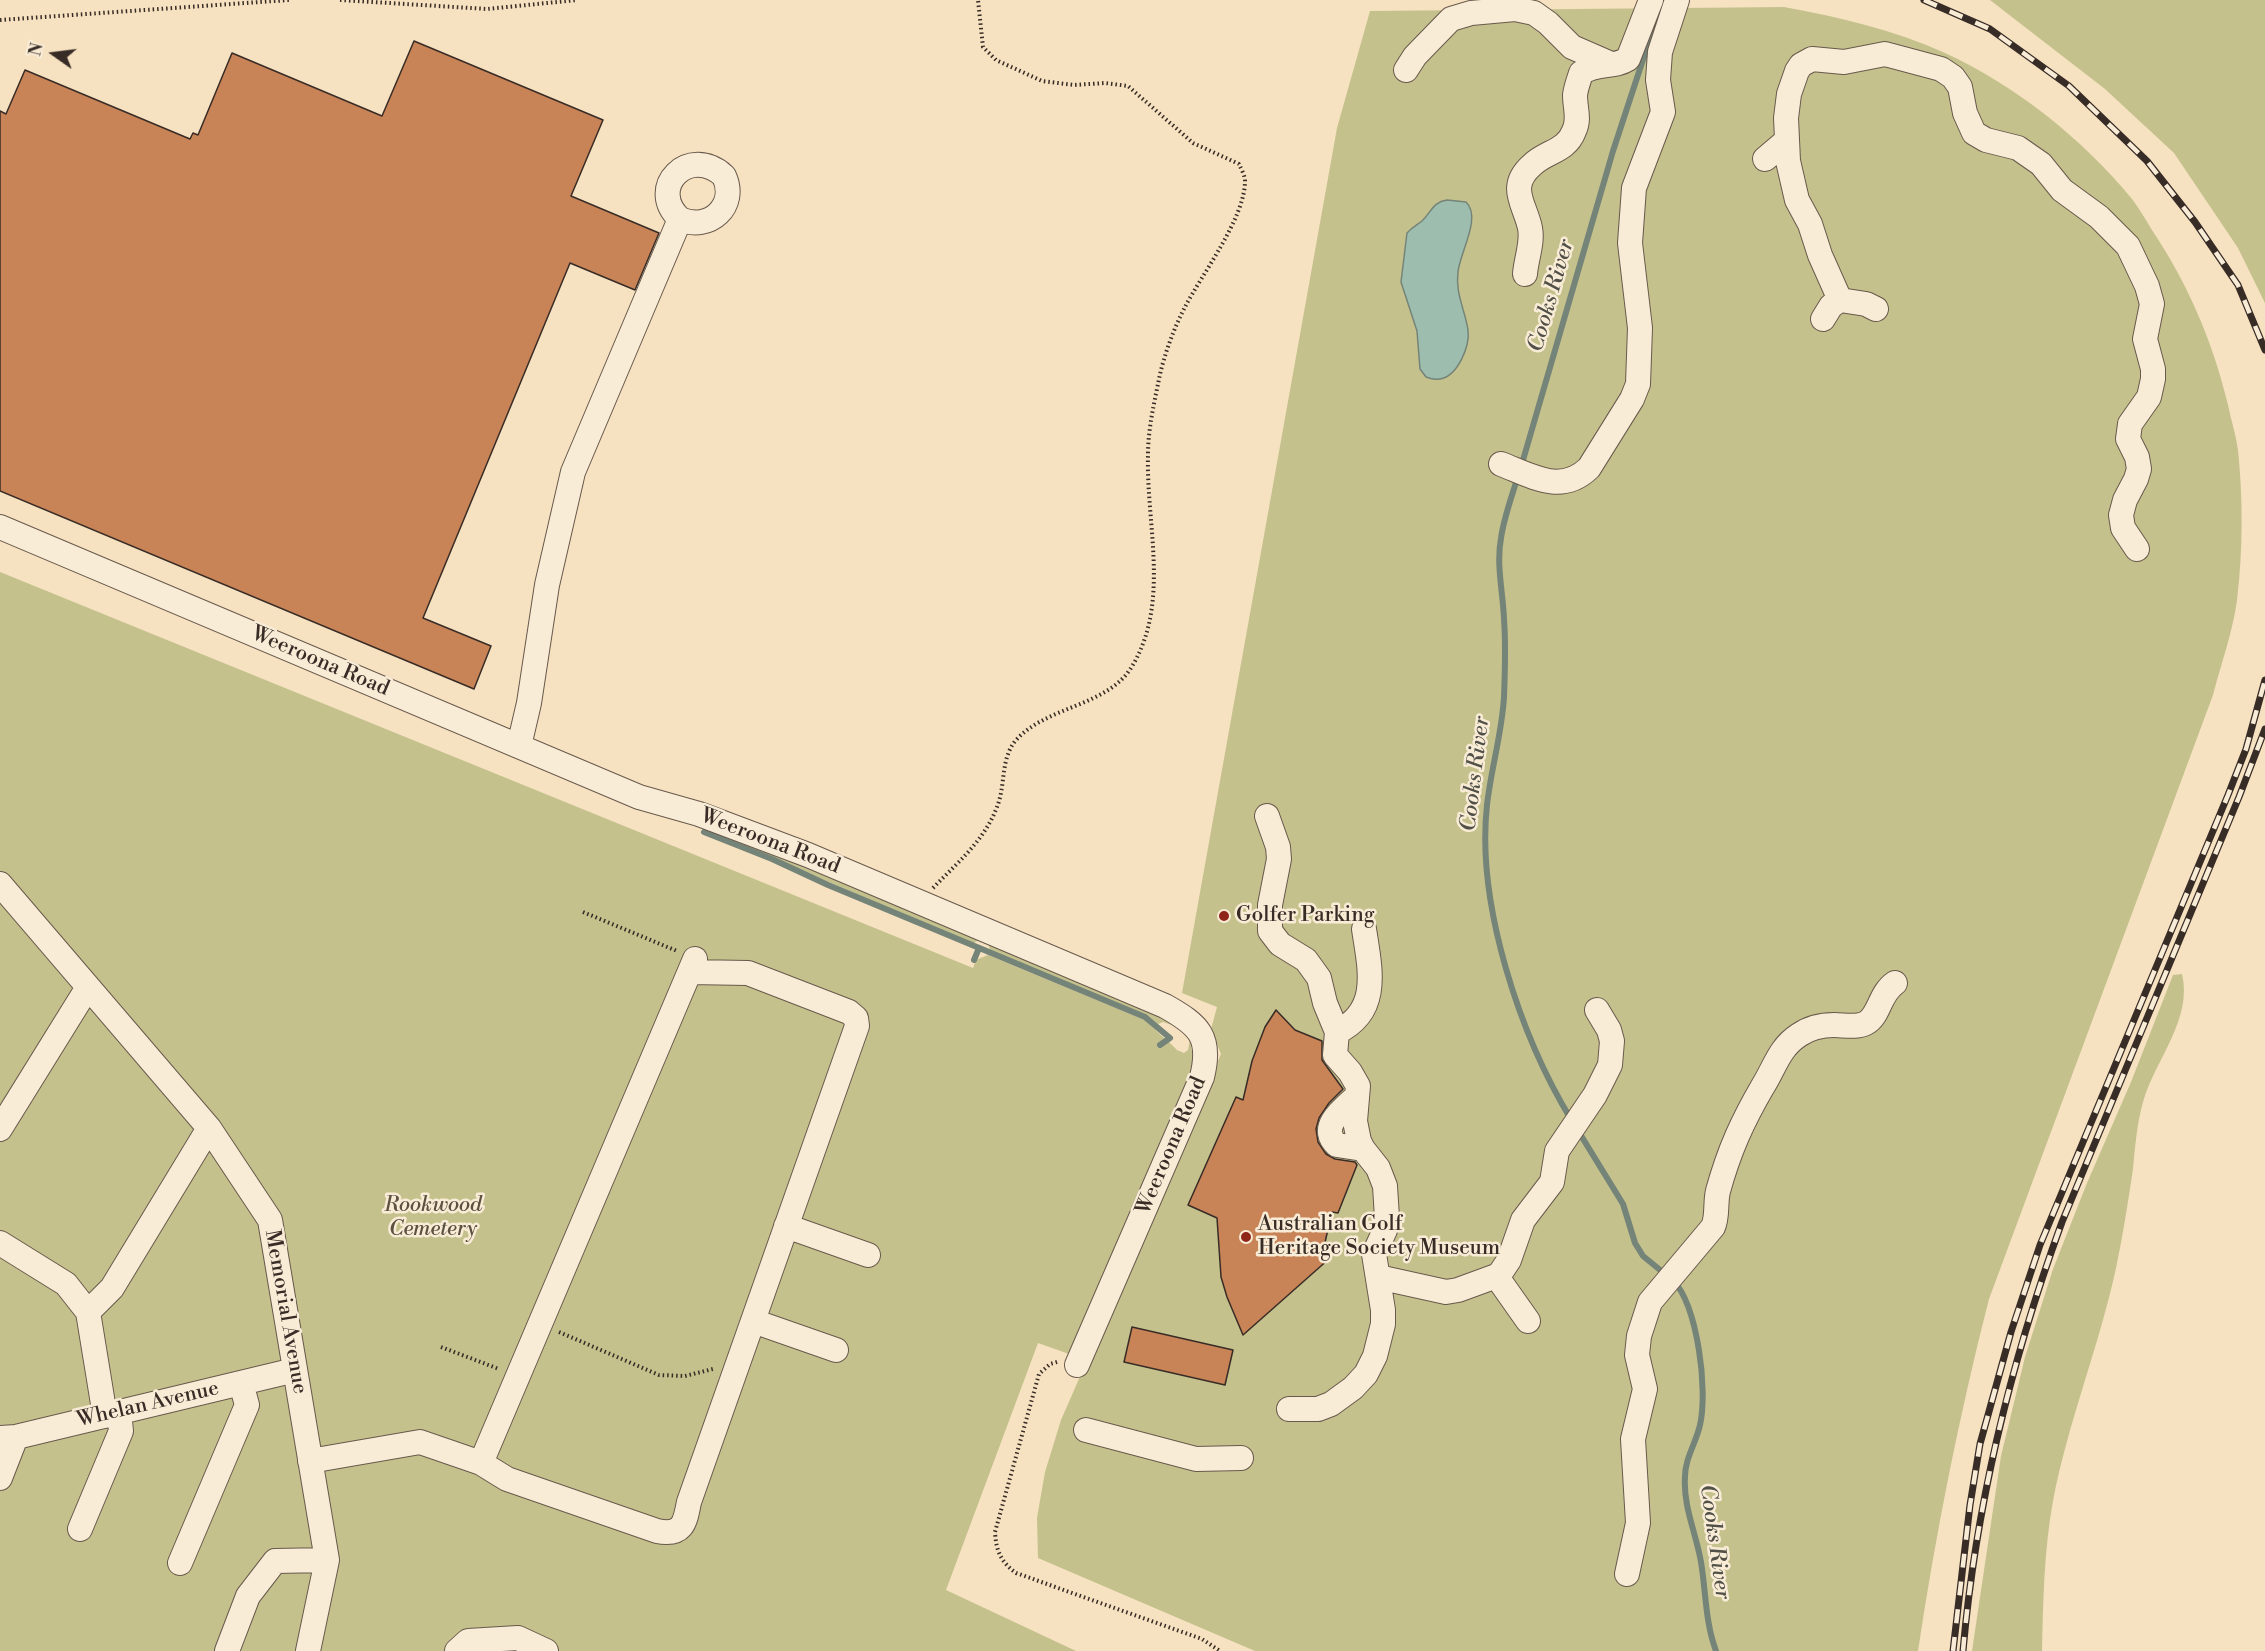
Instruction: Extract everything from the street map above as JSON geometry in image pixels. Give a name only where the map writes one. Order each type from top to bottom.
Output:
[{"type":"street","points":[[1525,274],[1530,228],[1520,199],[1519,188],[1523,175],[1531,165],[1554,153],[1571,138],[1578,119],[1575,96],[1581,73],[1597,65],[1624,62],[1632,53],[1651,0]]},
{"type":"street","points":[[1501,464],[1540,480],[1566,482],[1580,477],[1589,468],[1632,399],[1638,384],[1640,328],[1630,243],[1634,188],[1662,112],[1663,101],[1658,80],[1660,52],[1677,0]]},
{"type":"street","points":[[1406,70],[1433,36],[1451,19],[1471,13],[1515,9],[1534,13],[1548,23],[1572,47],[1611,64]]},
{"type":"street","points":[[1840,300],[1820,255],[1810,224],[1797,200],[1785,142],[1789,94],[1797,71],[1812,59],[1844,62],[1885,54],[1941,69],[1953,77],[1960,87],[1965,113],[1974,133],[1986,140],[2013,146],[2040,164],[2062,190],[2099,218],[2128,246],[2147,286],[2152,304],[2145,339],[2153,369],[2153,379],[2149,397],[2130,424],[2128,440],[2137,457],[2139,469],[2121,515],[2122,528],[2137,549]]},
{"type":"street","points":[[1765,159],[1785,142]]},
{"type":"street","points":[[519,746],[529,703],[547,585],[573,472],[680,219]]},
{"type":"street","points":[[1823,319],[1832,306],[1840,300],[1866,304],[1876,309]]},
{"type":"street","name":"Weeroona Road","points":[[0,527],[639,797],[721,821],[808,855],[1165,1006],[1197,1027],[1207,1048],[1206,1061],[1196,1093],[1077,1365]]},
{"type":"street","points":[[1267,816],[1278,847],[1279,859],[1270,905],[1270,931],[1274,939],[1306,960],[1315,970],[1337,1032],[1335,1055],[1355,1080],[1357,1096],[1333,1120],[1329,1128],[1330,1136],[1337,1145],[1363,1149],[1382,1176],[1387,1205],[1385,1230],[1374,1254],[1383,1310],[1378,1350],[1366,1374],[1353,1388],[1331,1404],[1318,1409],[1289,1409]]},
{"type":"street","name":"Memorial Avenue","points":[[0,884],[209,1128],[270,1220],[327,1560],[308,1651]]},
{"type":"street","points":[[1337,1032],[1358,1018],[1368,998],[1369,961],[1364,928]]},
{"type":"street","points":[[310,1461],[420,1442],[481,1463],[507,1479],[647,1528],[670,1534],[680,1529],[686,1518],[689,1502],[857,1026],[856,1018],[849,1012],[748,973],[693,965],[481,1463]]},
{"type":"street","points":[[1627,1574],[1638,1523],[1634,1439],[1645,1394],[1637,1347],[1646,1309],[1654,1296],[1708,1234],[1715,1222],[1718,1193],[1733,1144],[1777,1056],[1790,1042],[1814,1028],[1831,1025],[1855,1026],[1865,1023],[1874,1014],[1883,993],[1894,983]]},
{"type":"street","points":[[0,1129],[88,987]]},
{"type":"street","points":[[1378,1277],[1446,1292],[1497,1277],[1509,1260],[1523,1220],[1552,1182],[1557,1151],[1595,1095],[1610,1065],[1612,1041],[1609,1030],[1597,1010]]},
{"type":"street","points":[[88,1312],[112,1288],[209,1128]]},
{"type":"street","points":[[786,1226],[868,1255]]},
{"type":"street","points":[[0,1243],[66,1284],[88,1312],[112,1414],[121,1431],[80,1530]]},
{"type":"street","points":[[1497,1277],[1528,1321]]},
{"type":"street","points":[[753,1321],[836,1350]]},
{"type":"street","name":"Whelan Avenue","points":[[8,1438],[295,1370]]},
{"type":"street","points":[[180,1563],[247,1405],[242,1383]]},
{"type":"street","points":[[1086,1430],[1196,1459],[1240,1458]]},
{"type":"street","points":[[0,1478],[8,1438]]},
{"type":"street","points":[[227,1651],[248,1596],[275,1561],[327,1560]]},
{"type":"street","points":[[457,1651],[468,1641],[518,1638],[546,1651]]},
{"type":"path","points":[[0,20],[289,0]]},
{"type":"path","points":[[340,0],[487,9],[577,0]]},
{"type":"path","points":[[921,903],[987,831],[998,805],[1008,753],[1017,739],[1033,726],[1113,688],[1131,668],[1150,620],[1155,591],[1148,503],[1148,454],[1152,416],[1160,376],[1185,307],[1206,272],[1241,202],[1245,180],[1239,164],[1192,143],[1128,86],[1074,85],[1042,81],[996,60],[983,47],[978,0]]},
{"type":"path","points":[[583,912],[693,965]]},
{"type":"path","points":[[540,1324],[659,1375],[685,1376],[714,1368],[734,1375]]},
{"type":"path","points":[[441,1347],[518,1376]]},
{"type":"path","points":[[1077,1365],[1065,1361],[1050,1364],[1040,1374],[994,1532],[999,1557],[1016,1573],[1202,1639],[1220,1651]]},
{"type":"green space","points":[[1990,0],[2265,0],[2265,303],[2238,248],[2174,153],[2105,89]]},
{"type":"green space","points":[[1784,7],[1866,25],[1945,53],[2022,97],[2092,155],[2137,206],[2188,292],[2207,336],[2222,382],[2236,439],[2240,469],[2242,525],[2240,563],[2237,600],[2226,648],[2213,695],[1989,1299],[1949,1474],[1918,1651],[1255,1651],[1038,1558],[1037,1518],[1045,1472],[1061,1420],[1221,1054],[1211,1029],[1217,1007],[1182,993],[1337,128],[1370,11]]},
{"type":"green space","name":"Rookwood Cemetery","points":[[0,572],[973,968],[976,960],[988,955],[1145,1020],[1165,1039],[1158,1044],[1163,1046],[1168,1041],[1184,1053],[1188,1050],[1190,1040],[1194,1065],[1072,1355],[1038,1343],[946,1590],[1076,1651],[0,1651]]},
{"type":"green space","points":[[733,836],[1153,1011],[1181,1028],[1163,1022],[1158,1024],[1148,1016],[990,950],[988,943],[979,940],[972,944],[732,840]]},
{"type":"green space","points":[[2182,974],[2184,991],[2182,1007],[2178,1023],[2143,1102],[2116,1268],[2067,1442],[2053,1501],[2046,1557],[2042,1651],[1972,1651],[2001,1456],[2025,1357],[2053,1269],[2087,1183],[2131,1082],[2173,975]]},
{"type":"shaded area","points":[[1447,200],[1466,202],[1472,216],[1457,280],[1468,337],[1465,352],[1457,366],[1446,377],[1435,379],[1426,377],[1420,369],[1417,331],[1401,282],[1407,233],[1436,205]]},
{"type":"building","points":[[414,41],[603,120],[571,196],[659,233],[635,290],[570,263],[423,618],[491,646],[474,689],[0,491],[0,111],[6,114],[25,70],[190,139],[193,133],[198,135],[232,53],[382,116]]},
{"type":"building","points":[[1276,1010],[1295,1030],[1322,1041],[1322,1060],[1343,1089],[1329,1103],[1319,1118],[1316,1129],[1318,1142],[1326,1154],[1335,1159],[1355,1162],[1357,1165],[1338,1213],[1332,1212],[1323,1251],[1330,1258],[1243,1335],[1221,1277],[1217,1218],[1188,1205],[1236,1097],[1243,1100],[1252,1061],[1265,1027]]},
{"type":"building","points":[[1132,1327],[1233,1350],[1225,1385],[1124,1362]]},
{"type":"waterway","name":"Cooks River","points":[[1521,467],[1613,151],[1657,17]]},
{"type":"waterway","name":"Cooks River","points":[[1518,476],[1504,522],[1500,548],[1499,568],[1505,629],[1505,678],[1501,724],[1487,805],[1485,844],[1488,884],[1495,926],[1519,1010],[1535,1050],[1572,1121]]},
{"type":"waterway","points":[[704,832],[1145,1017],[1170,1038],[1160,1045]]},
{"type":"waterway","points":[[974,960],[979,948]]},
{"type":"waterway","name":"Cooks River","points":[[1577,1129],[1623,1204],[1635,1243],[1643,1256],[1665,1274]]},
{"type":"waterway","name":"Cooks River","points":[[1673,1280],[1689,1309],[1702,1371],[1700,1425],[1685,1470],[1685,1488],[1699,1551],[1706,1606],[1716,1651]]},
{"type":"railway","points":[[1924,0],[1990,29],[2069,86],[2147,161],[2195,222],[2238,285],[2265,350]]},
{"type":"railway","points":[[1953,1651],[1970,1505],[1980,1444],[2011,1332],[2040,1245],[2246,749],[2265,680]]},
{"type":"railway","points":[[1963,1651],[1977,1541],[1998,1433],[2044,1274],[2062,1222],[2239,797],[2265,729]]},
{"type":"place","name":"Golfer Parking","points":[[1224,916]]},
{"type":"place","name":"Australian Golf Heritage Society Museum","points":[[1246,1237]]}]
